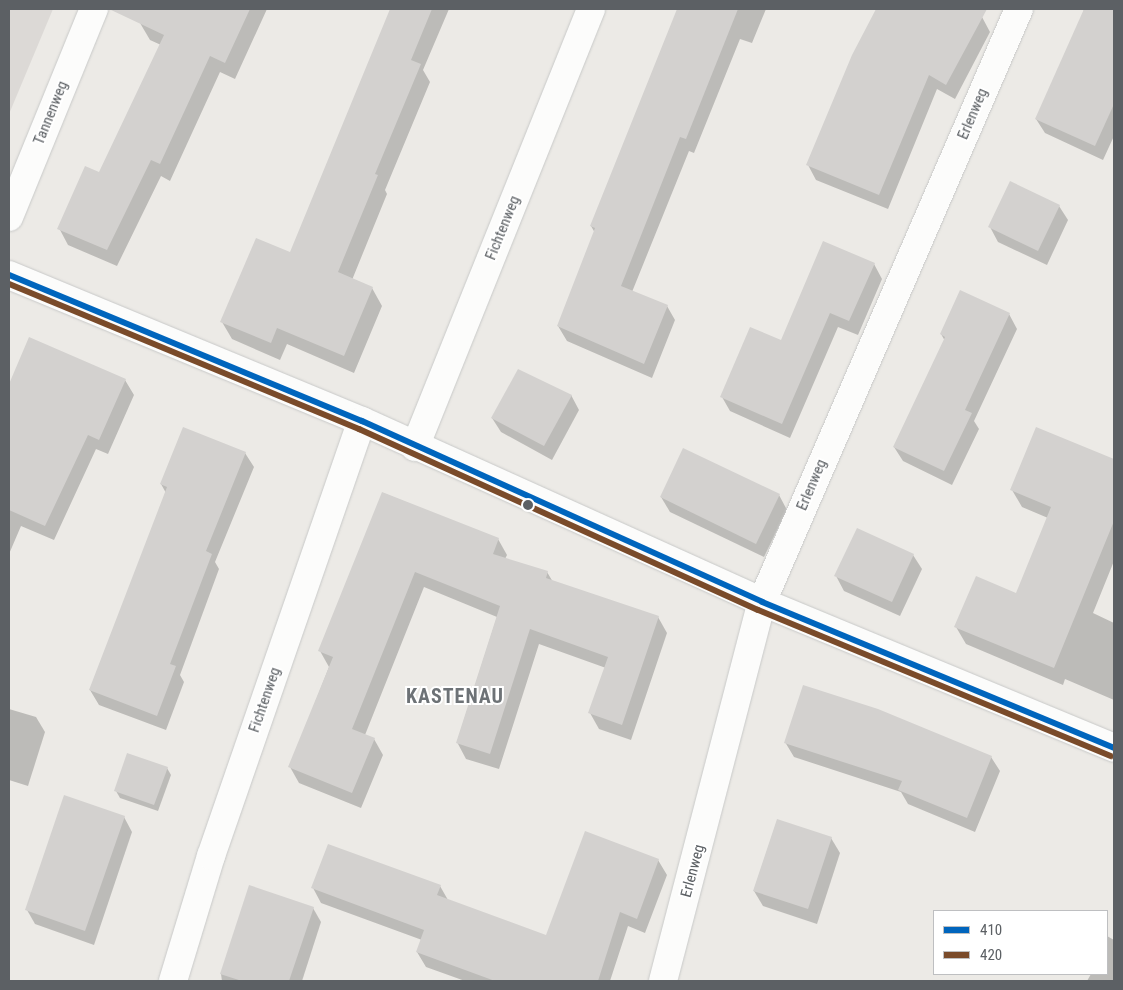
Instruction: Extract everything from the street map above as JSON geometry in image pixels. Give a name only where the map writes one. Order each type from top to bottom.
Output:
[{"type":"street","name":"Tannenweg","points":[[9,217],[94,9]]},
{"type":"street","name":"Fichtenweg","points":[[415,447],[592,9]]},
{"type":"street","name":"Erlenweg","points":[[663,981],[762,602],[1019,9]]},
{"type":"street","points":[[9,275],[362,421],[415,447],[762,602],[1114,748]]},
{"type":"street","name":"Fichtenweg","points":[[173,981],[211,856],[362,421]]},
{"type":"shaded area","points":[[9,9],[53,9],[9,114]]},
{"type":"building","points":[[109,9],[250,9],[225,63],[210,56],[160,164],[151,160],[107,250],[57,229],[85,166],[99,172],[164,35]]},
{"type":"building","points":[[390,9],[432,9],[411,60],[421,64],[375,174],[378,175],[338,272],[373,287],[344,356],[277,328],[271,343],[220,322],[256,238],[290,252]]},
{"type":"building","points":[[677,9],[738,9],[686,139],[680,137],[621,286],[668,305],[644,364],[557,326],[595,228],[590,226]]},
{"type":"building","points":[[876,9],[987,9],[946,85],[929,75],[879,195],[806,165],[852,55]]},
{"type":"building","points":[[1084,9],[1114,9],[1114,104],[1095,146],[1035,119]]},
{"type":"building","points":[[1010,181],[1060,205],[1038,251],[988,227]]},
{"type":"building","points":[[823,241],[875,263],[849,321],[830,313],[782,424],[720,397],[750,327],[781,340]]},
{"type":"building","points":[[960,290],[1010,313],[965,410],[972,413],[944,471],[893,447],[945,337],[940,334]]},
{"type":"building","points":[[29,337],[126,379],[99,440],[88,435],[45,526],[9,510],[9,384]]},
{"type":"building","points":[[518,369],[572,395],[544,446],[491,418]]},
{"type":"building","points":[[183,427],[246,452],[206,551],[212,554],[170,664],[176,666],[157,716],[89,690],[167,487],[160,484]]},
{"type":"building","points":[[1036,427],[1114,459],[1114,521],[1054,668],[954,627],[976,576],[1016,593],[1051,507],[1010,490]]},
{"type":"building","points":[[683,448],[780,494],[756,544],[660,497]]},
{"type":"building","points":[[382,492],[499,538],[493,554],[548,571],[546,578],[659,616],[622,725],[588,713],[608,657],[530,629],[490,754],[456,743],[500,606],[415,572],[352,729],[375,738],[352,793],[288,767],[333,657],[318,651]]},
{"type":"building","points":[[857,528],[914,554],[892,602],[834,576]]},
{"type":"building","points":[[803,685],[878,709],[992,756],[967,818],[898,790],[902,781],[784,743]]},
{"type":"building","points":[[127,753],[168,767],[154,805],[114,791]]},
{"type":"building","points":[[64,795],[125,816],[85,931],[25,910]]},
{"type":"building","points":[[777,819],[832,837],[808,909],[753,891]]},
{"type":"building","points":[[585,831],[659,859],[637,919],[620,912],[598,981],[495,981],[416,952],[424,930],[311,888],[328,844],[441,885],[437,895],[546,935]]},
{"type":"building","points":[[249,885],[314,907],[289,981],[242,981],[220,974]]},
{"type":"transit line","name":"410","points":[[9,275],[362,421],[762,602],[1114,748]]},
{"type":"transit line","name":"420","points":[[9,284],[359,429],[758,610],[1111,756]]},
{"type":"district","name":"KASTENAU","points":[[455,696]]}]
